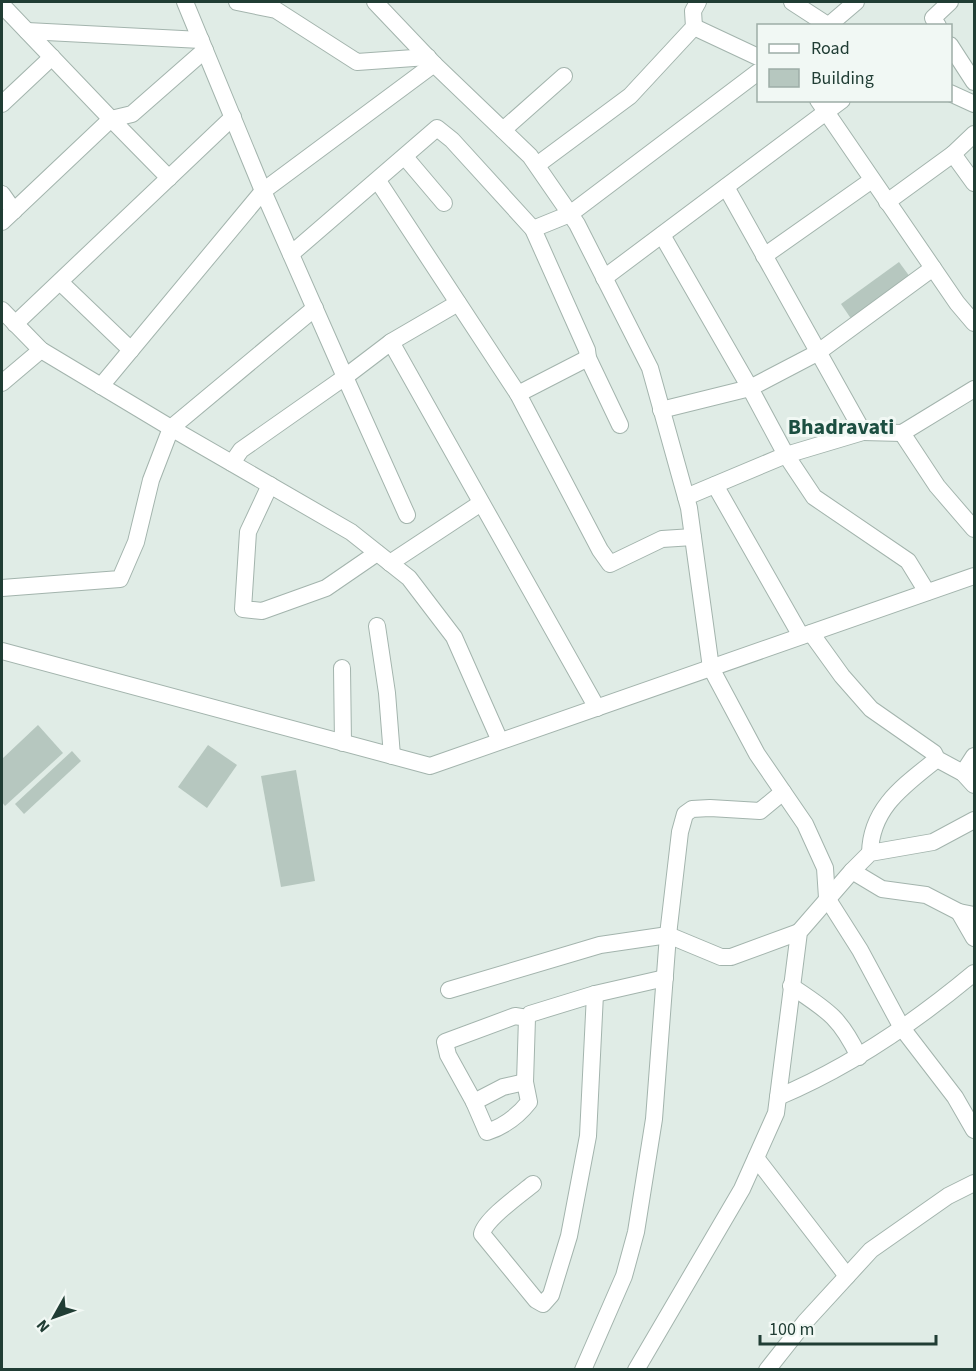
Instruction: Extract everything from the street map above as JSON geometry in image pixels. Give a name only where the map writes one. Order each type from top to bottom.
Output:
[{"type":"street","points":[[185,2],[263,191],[407,515]]},
{"type":"street","points":[[237,2],[276,10],[357,62],[431,61]]},
{"type":"street","points":[[375,2],[431,61],[530,156],[570,214],[650,368],[686,497],[711,668],[757,754],[805,824],[825,868],[827,898],[860,950],[902,1028],[955,1097],[975,1130]]},
{"type":"street","points":[[537,165],[630,96],[694,27],[693,11],[698,2]]},
{"type":"street","points":[[792,2],[827,24]]},
{"type":"street","points":[[830,24],[856,2]]},
{"type":"street","points":[[937,24],[933,18],[950,2]]},
{"type":"street","points":[[2,5],[169,178]]},
{"type":"street","points":[[694,27],[757,56]]},
{"type":"street","points":[[27,31],[203,45]]},
{"type":"street","points":[[2,194],[8,217],[111,118],[132,114],[203,45]]},
{"type":"street","points":[[952,47],[975,82]]},
{"type":"street","points":[[2,104],[52,57]]},
{"type":"street","points":[[101,386],[263,191],[431,61]]},
{"type":"street","points":[[533,229],[570,214],[757,74]]},
{"type":"street","points":[[503,130],[564,76]]},
{"type":"street","points":[[952,93],[975,104]]},
{"type":"street","points":[[604,278],[726,187],[822,106],[957,303],[975,323]]},
{"type":"street","points":[[15,324],[232,117]]},
{"type":"street","points":[[291,254],[437,128],[452,140],[533,229],[587,350],[588,358],[620,425]]},
{"type":"street","points":[[887,202],[953,154],[975,134]]},
{"type":"street","points":[[953,154],[975,183]]},
{"type":"street","points":[[405,157],[444,203]]},
{"type":"street","points":[[764,256],[872,180]]},
{"type":"street","points":[[378,181],[518,394],[600,550],[610,564],[662,539],[693,537]]},
{"type":"street","points":[[726,187],[863,432]]},
{"type":"street","points":[[662,235],[786,455],[814,497],[908,561],[927,592]]},
{"type":"street","points":[[661,410],[750,388],[818,352],[933,268]]},
{"type":"street","points":[[60,282],[131,350]]},
{"type":"street","points":[[232,463],[242,450],[391,342],[458,303]]},
{"type":"street","points":[[2,588],[120,579],[136,542],[151,480],[171,428],[315,308]]},
{"type":"street","points":[[2,310],[41,350],[351,532],[409,578],[454,637],[500,741]]},
{"type":"street","points":[[391,342],[597,708]]},
{"type":"street","points":[[2,383],[41,350]]},
{"type":"street","points":[[518,394],[588,358]]},
{"type":"street","points":[[686,497],[786,455],[863,432],[902,433],[975,389]]},
{"type":"street","points":[[902,433],[937,486],[975,529]]},
{"type":"street","points":[[270,485],[248,532],[243,609],[262,611],[326,588],[481,503]]},
{"type":"street","points":[[714,485],[806,635],[871,709],[934,753],[937,759],[969,779],[975,756]]},
{"type":"street","points":[[2,651],[430,766],[975,576]]},
{"type":"street","points":[[377,626],[387,693],[392,756]]},
{"type":"street","points":[[342,668],[343,743]]},
{"type":"street","points":[[870,853],[870,836],[873,828],[893,796],[937,759]]},
{"type":"street","points":[[583,1370],[624,1276],[636,1232],[654,1119],[668,935],[680,832],[686,814],[692,809],[710,808],[760,811],[783,792]]},
{"type":"street","points":[[449,990],[600,945],[668,935],[721,957],[731,957],[799,932],[827,898],[870,853],[933,842],[975,820]]},
{"type":"street","points":[[852,871],[882,889],[926,895],[967,914],[975,938]]},
{"type":"street","points":[[640,1368],[742,1189],[776,1113],[799,932]]},
{"type":"street","points":[[777,1097],[814,1082],[859,1057],[932,1008],[975,973]]},
{"type":"street","points":[[527,1018],[515,1016],[445,1042],[448,1055],[474,1102],[487,1132],[500,1128],[520,1113],[529,1102],[525,1082],[527,1018],[530,1014],[595,994],[665,978]]},
{"type":"street","points":[[791,986],[829,1011],[848,1033],[859,1057]]},
{"type":"street","points":[[534,1184],[489,1222],[482,1230],[482,1234],[536,1300],[543,1304],[550,1295],[569,1236],[588,1136],[595,994]]},
{"type":"street","points":[[474,1102],[503,1087],[525,1082]]},
{"type":"street","points":[[756,1158],[847,1276]]},
{"type":"street","points":[[767,1370],[805,1322],[871,1250],[948,1196],[975,1183]]},
{"type":"building","points":[[899,262],[913,281],[854,323],[841,304]]},
{"type":"building","points":[[38,725],[63,753],[5,806],[2,802],[2,759]]},
{"type":"building","points":[[208,745],[237,765],[207,808],[178,787]]},
{"type":"building","points":[[72,751],[81,761],[24,814],[15,804]]},
{"type":"building","points":[[296,770],[315,881],[281,887],[261,776]]},
{"type":"district","name":"Bhadravati","points":[[841,426]]}]
